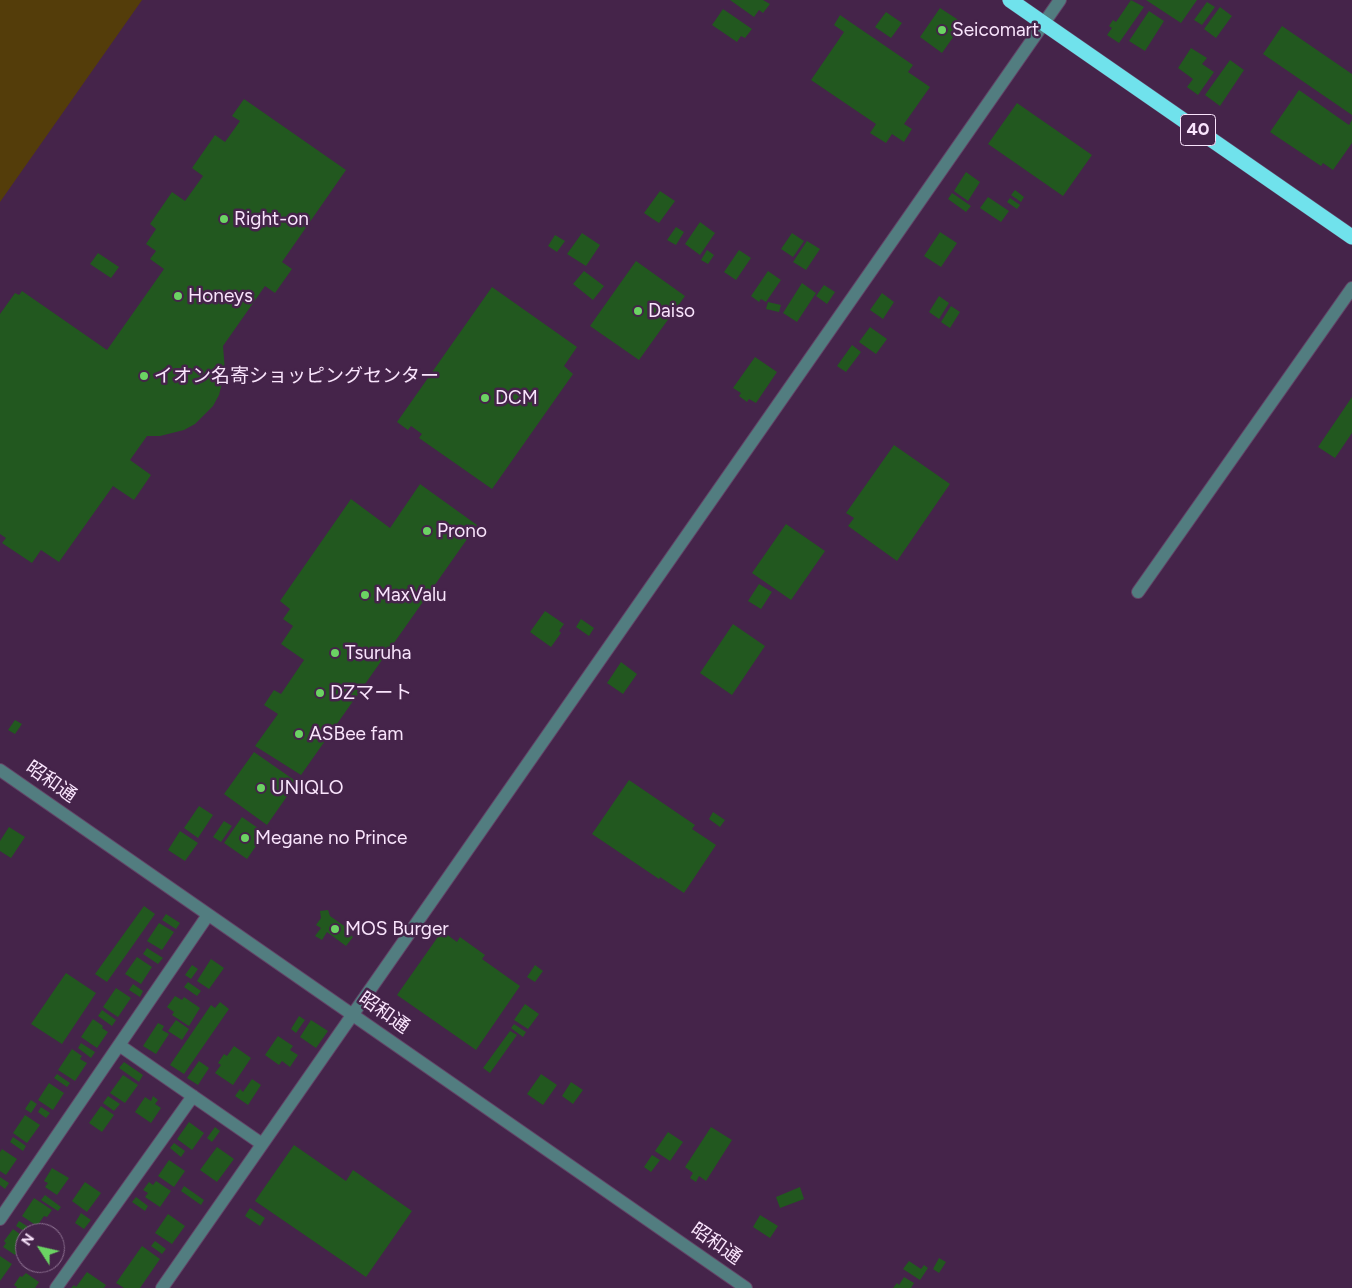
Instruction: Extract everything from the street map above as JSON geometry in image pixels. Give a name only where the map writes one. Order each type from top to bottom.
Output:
[{"type":"highway","name":"40","points":[[1010,0],[1352,237]]},
{"type":"street","points":[[162,1288],[1060,0]]},
{"type":"street","points":[[1138,592],[1352,288]]},
{"type":"street","name":"昭和通","points":[[0,770],[746,1288]]},
{"type":"street","points":[[0,1219],[208,915]]},
{"type":"street","points":[[119,1045],[262,1144]]},
{"type":"street","points":[[56,1288],[193,1096]]},
{"type":"shaded area","points":[[0,0],[142,0],[0,202]]},
{"type":"building","points":[[730,0],[763,0],[770,4],[763,13],[759,10],[754,17]]},
{"type":"building","points":[[1131,0],[1144,7],[1119,43],[1107,35],[1112,28],[1109,26],[1113,20],[1116,22]]},
{"type":"building","points":[[1146,0],[1197,0],[1181,23]]},
{"type":"building","points":[[1207,2],[1215,7],[1202,25],[1194,20]]},
{"type":"building","points":[[1220,7],[1232,16],[1216,38],[1204,29]]},
{"type":"building","name":"Seicomart","points":[[940,8],[963,23],[942,53],[920,37]]},
{"type":"building","points":[[723,9],[752,29],[745,38],[741,36],[737,42],[712,25]]},
{"type":"building","points":[[1149,11],[1164,21],[1145,51],[1129,41]]},
{"type":"building","points":[[886,12],[902,23],[891,38],[875,27]]},
{"type":"building","points":[[840,15],[913,65],[908,72],[930,87],[904,124],[912,129],[904,142],[892,134],[886,143],[870,133],[876,124],[811,80],[844,32],[834,25]]},
{"type":"building","points":[[1282,26],[1352,74],[1352,115],[1263,54]]},
{"type":"building","points":[[1191,48],[1207,58],[1202,64],[1214,72],[1198,95],[1187,87],[1193,79],[1178,68]]},
{"type":"building","points":[[1230,60],[1244,70],[1220,106],[1205,95]]},
{"type":"building","points":[[1299,90],[1349,125],[1352,120],[1352,143],[1333,170],[1323,163],[1321,166],[1270,132]]},
{"type":"building","points":[[244,99],[346,170],[282,262],[292,269],[275,293],[265,286],[223,346],[225,371],[219,395],[213,406],[195,424],[184,430],[160,436],[147,436],[130,460],[151,475],[134,500],[113,486],[59,562],[41,550],[32,563],[2,543],[6,538],[0,534],[0,314],[15,293],[19,295],[22,291],[107,350],[164,269],[150,259],[156,251],[146,244],[156,229],[150,224],[172,192],[185,201],[203,176],[192,168],[215,135],[225,142],[240,121],[232,116]]},
{"type":"building","points":[[1017,103],[1092,155],[1063,196],[988,144]]},
{"type":"building","points":[[966,172],[980,182],[968,201],[954,191]]},
{"type":"building","points":[[1015,190],[1024,197],[1021,202],[1011,195]]},
{"type":"building","points":[[660,191],[675,201],[659,223],[644,213]]},
{"type":"building","points":[[952,193],[971,206],[966,212],[948,199]]},
{"type":"building","points":[[988,197],[1009,211],[1001,222],[980,208]]},
{"type":"building","points":[[1010,198],[1020,205],[1017,209],[1007,202]]},
{"type":"building","points":[[700,222],[715,233],[700,255],[685,244]]},
{"type":"building","points":[[676,227],[684,232],[676,245],[667,240]]},
{"type":"building","points":[[940,232],[957,243],[941,267],[924,256]]},
{"type":"building","points":[[582,233],[600,245],[586,266],[567,254]]},
{"type":"building","points":[[792,233],[804,241],[793,257],[781,249]]},
{"type":"building","points":[[555,235],[565,241],[557,252],[548,246]]},
{"type":"building","points":[[807,241],[820,249],[806,270],[793,262]]},
{"type":"building","points":[[707,250],[714,255],[708,264],[701,260]]},
{"type":"building","points":[[739,250],[751,258],[736,280],[724,272]]},
{"type":"building","points":[[98,253],[119,267],[111,278],[90,264]]},
{"type":"building","name":"Daiso","points":[[636,261],[685,296],[639,360],[590,326]]},
{"type":"building","points":[[584,271],[604,286],[593,300],[573,284]]},
{"type":"building","points":[[768,271],[781,280],[766,302],[761,299],[759,302],[751,296]]},
{"type":"building","points":[[802,283],[816,293],[797,322],[783,313]]},
{"type":"building","points":[[824,285],[835,292],[827,304],[816,296]]},
{"type":"building","name":"DCM","points":[[492,287],[577,347],[564,366],[573,374],[492,489],[419,438],[422,434],[411,426],[408,430],[397,422]]},
{"type":"building","points":[[882,293],[894,302],[883,319],[870,310]]},
{"type":"building","points":[[939,296],[949,303],[939,319],[929,312]]},
{"type":"building","points":[[768,302],[781,305],[779,312],[766,309]]},
{"type":"building","points":[[951,306],[960,312],[950,328],[941,322]]},
{"type":"building","points":[[870,327],[887,339],[876,354],[859,342]]},
{"type":"building","points":[[852,345],[861,352],[846,372],[837,366]]},
{"type":"building","points":[[755,357],[777,372],[756,403],[749,399],[747,402],[739,396],[741,393],[733,388]]},
{"type":"building","points":[[1352,397],[1352,433],[1335,458],[1318,447]]},
{"type":"building","points":[[894,445],[950,484],[897,561],[848,526],[854,518],[846,513]]},
{"type":"building","points":[[420,484],[477,525],[301,775],[255,746],[278,714],[264,705],[274,690],[281,694],[304,660],[281,644],[293,626],[283,619],[290,609],[280,601],[351,499],[390,528]]},
{"type":"building","points":[[786,524],[825,551],[791,600],[752,573]]},
{"type":"building","points":[[759,584],[772,592],[761,609],[748,601]]},
{"type":"building","points":[[545,611],[564,624],[559,631],[561,633],[551,647],[530,632]]},
{"type":"building","points":[[581,619],[594,628],[589,636],[576,627]]},
{"type":"building","points":[[733,624],[765,646],[732,695],[700,673]]},
{"type":"building","points":[[621,662],[637,674],[623,694],[607,683]]},
{"type":"building","points":[[15,720],[22,724],[15,734],[8,730]]},
{"type":"building","points":[[254,752],[297,782],[267,825],[224,794]]},
{"type":"building","points":[[629,780],[695,825],[692,829],[716,845],[684,893],[660,877],[659,879],[592,834]]},
{"type":"building","points":[[199,806],[213,815],[198,838],[184,828]]},
{"type":"building","points":[[713,812],[725,820],[720,827],[709,819]]},
{"type":"building","points":[[242,817],[265,833],[247,859],[224,843]]},
{"type":"building","points":[[224,821],[232,826],[221,842],[213,837]]},
{"type":"building","points":[[9,827],[25,837],[11,858],[0,851],[0,841]]},
{"type":"building","points":[[180,831],[198,843],[185,861],[168,850]]},
{"type":"building","points":[[144,906],[155,914],[107,982],[95,974]]},
{"type":"building","points":[[328,910],[330,916],[350,930],[348,933],[353,937],[346,946],[327,932],[322,940],[315,936],[321,928],[316,925],[321,918],[320,911]]},
{"type":"building","points":[[166,914],[180,923],[176,929],[162,920]]},
{"type":"building","points":[[159,923],[174,932],[162,950],[147,941]]},
{"type":"building","points":[[442,931],[457,942],[460,937],[485,955],[482,959],[520,986],[476,1050],[397,995]]},
{"type":"building","points":[[147,948],[163,958],[158,964],[143,954]]},
{"type":"building","points":[[137,957],[152,967],[141,984],[125,974]]},
{"type":"building","points":[[211,959],[224,968],[209,989],[197,981]]},
{"type":"building","points":[[192,965],[198,969],[191,979],[185,975]]},
{"type":"building","points":[[535,965],[543,971],[535,982],[527,977]]},
{"type":"building","points":[[66,973],[96,993],[62,1044],[31,1024]]},
{"type":"building","points":[[188,982],[201,991],[197,996],[184,987]]},
{"type":"building","points":[[133,984],[143,991],[140,997],[129,990]]},
{"type":"building","points":[[116,988],[131,998],[118,1017],[103,1007]]},
{"type":"building","points":[[175,996],[182,1000],[184,997],[200,1008],[189,1026],[172,1015],[174,1012],[167,1007]]},
{"type":"building","points":[[220,1002],[229,1009],[184,1074],[170,1065],[211,1005],[215,1008]]},
{"type":"building","points":[[525,1004],[539,1014],[528,1029],[514,1020]]},
{"type":"building","points":[[102,1010],[116,1020],[112,1026],[98,1016]]},
{"type":"building","points":[[299,1016],[305,1020],[296,1033],[291,1029]]},
{"type":"building","points":[[93,1019],[108,1032],[97,1048],[81,1037]]},
{"type":"building","points":[[176,1020],[189,1029],[182,1040],[168,1031]]},
{"type":"building","points":[[311,1020],[328,1031],[316,1048],[300,1037]]},
{"type":"building","points":[[158,1023],[164,1026],[162,1030],[169,1034],[156,1054],[143,1046]]},
{"type":"building","points":[[514,1024],[526,1032],[523,1037],[511,1028]]},
{"type":"building","points":[[510,1031],[517,1035],[490,1073],[483,1068]]},
{"type":"building","points":[[278,1036],[293,1046],[290,1050],[298,1055],[290,1067],[282,1061],[279,1065],[265,1055]]},
{"type":"building","points":[[81,1043],[95,1052],[91,1058],[78,1048]]},
{"type":"building","points":[[234,1046],[251,1058],[233,1085],[215,1073],[221,1065],[218,1063],[224,1054],[227,1056]]},
{"type":"building","points":[[72,1049],[82,1056],[80,1059],[87,1063],[75,1081],[58,1070]]},
{"type":"building","points":[[199,1061],[209,1068],[198,1085],[187,1078]]},
{"type":"building","points":[[124,1062],[143,1075],[139,1082],[119,1068]]},
{"type":"building","points":[[57,1074],[70,1083],[67,1087],[54,1078]]},
{"type":"building","points":[[541,1074],[557,1085],[543,1105],[527,1094]]},
{"type":"building","points":[[123,1075],[138,1085],[125,1103],[110,1093]]},
{"type":"building","points":[[252,1079],[261,1085],[248,1105],[235,1096],[240,1089],[243,1092]]},
{"type":"building","points":[[571,1082],[583,1090],[573,1104],[562,1096]]},
{"type":"building","points":[[49,1083],[64,1093],[53,1110],[38,1100]]},
{"type":"building","points":[[108,1096],[120,1104],[114,1111],[103,1103]]},
{"type":"building","points":[[153,1096],[158,1100],[155,1104],[161,1108],[151,1123],[135,1112],[145,1097],[151,1101]]},
{"type":"building","points":[[31,1100],[37,1104],[31,1113],[25,1109]]},
{"type":"building","points":[[101,1106],[114,1115],[102,1132],[89,1123]]},
{"type":"building","points":[[41,1107],[50,1113],[46,1118],[38,1112]]},
{"type":"building","points":[[25,1115],[40,1125],[27,1143],[13,1133]]},
{"type":"building","points":[[189,1122],[204,1133],[192,1150],[177,1139]]},
{"type":"building","points":[[215,1127],[220,1131],[212,1142],[207,1138]]},
{"type":"building","points":[[711,1127],[732,1140],[706,1181],[699,1176],[696,1182],[690,1178],[693,1173],[685,1167]]},
{"type":"building","points":[[668,1132],[683,1142],[670,1161],[655,1151]]},
{"type":"building","points":[[13,1137],[26,1146],[23,1151],[10,1142]]},
{"type":"building","points":[[174,1143],[185,1151],[181,1157],[170,1148]]},
{"type":"building","points":[[294,1145],[346,1181],[353,1170],[412,1211],[366,1277],[255,1201]]},
{"type":"building","points":[[217,1147],[234,1159],[217,1182],[200,1170]]},
{"type":"building","points":[[2,1149],[17,1159],[6,1175],[0,1171],[0,1152]]},
{"type":"building","points":[[652,1155],[660,1160],[651,1172],[644,1167]]},
{"type":"building","points":[[169,1160],[185,1171],[174,1187],[158,1176]]},
{"type":"building","points":[[52,1168],[69,1178],[57,1195],[45,1187],[48,1183],[44,1181]]},
{"type":"building","points":[[0,1177],[9,1183],[5,1189],[0,1185]]},
{"type":"building","points":[[156,1181],[171,1191],[160,1207],[145,1197],[148,1193],[143,1190],[149,1182],[153,1185]]},
{"type":"building","points":[[85,1182],[101,1193],[87,1212],[72,1201]]},
{"type":"building","points":[[184,1186],[204,1200],[201,1205],[181,1191]]},
{"type":"building","points":[[800,1187],[804,1199],[780,1208],[776,1197]]},
{"type":"building","points":[[45,1195],[61,1207],[58,1211],[41,1200]]},
{"type":"building","points":[[136,1197],[148,1206],[145,1211],[132,1202]]},
{"type":"building","points":[[34,1198],[52,1210],[39,1223],[32,1223],[22,1216]]},
{"type":"building","points":[[250,1208],[265,1218],[260,1226],[245,1216]]},
{"type":"building","points":[[81,1213],[91,1220],[84,1229],[75,1223]]},
{"type":"building","points":[[168,1214],[185,1226],[172,1244],[155,1233]]},
{"type":"building","points":[[760,1215],[778,1226],[770,1238],[753,1227]]},
{"type":"building","points":[[13,1229],[15,1230],[15,1255],[3,1247],[6,1243],[4,1241]]},
{"type":"building","points":[[155,1241],[166,1249],[162,1254],[151,1246]]},
{"type":"building","points":[[142,1246],[160,1259],[140,1288],[124,1288],[116,1283]]},
{"type":"building","points":[[0,1256],[12,1264],[0,1281]]},
{"type":"building","points":[[939,1258],[946,1262],[939,1273],[933,1269]]},
{"type":"building","points":[[909,1261],[921,1269],[924,1265],[928,1268],[920,1280],[903,1269]]},
{"type":"building","points":[[87,1272],[106,1285],[104,1288],[71,1288],[74,1285],[76,1287]]},
{"type":"building","points":[[26,1273],[39,1282],[35,1288],[16,1288],[14,1285],[20,1276],[22,1277]]},
{"type":"building","points":[[904,1277],[914,1283],[911,1288],[893,1288],[897,1283],[899,1285]]},
{"type":"place","name":"Seicomart","points":[[942,30]]},
{"type":"place","name":"Right-on","points":[[224,219]]},
{"type":"place","name":"Honeys","points":[[178,296]]},
{"type":"place","name":"Daiso","points":[[638,311]]},
{"type":"place","name":"イオン名寄ショッピングセンター","points":[[144,376]]},
{"type":"place","name":"DCM","points":[[485,398]]},
{"type":"place","name":"Prono","points":[[427,531]]},
{"type":"place","name":"MaxValu","points":[[365,595]]},
{"type":"place","name":"Tsuruha","points":[[335,653]]},
{"type":"place","name":"DZマート","points":[[320,693]]},
{"type":"place","name":"ASBee fam","points":[[299,734]]},
{"type":"place","name":"UNIQLO","points":[[261,788]]},
{"type":"place","name":"Megane no Prince","points":[[245,838]]},
{"type":"place","name":"MOS Burger","points":[[335,929]]}]
